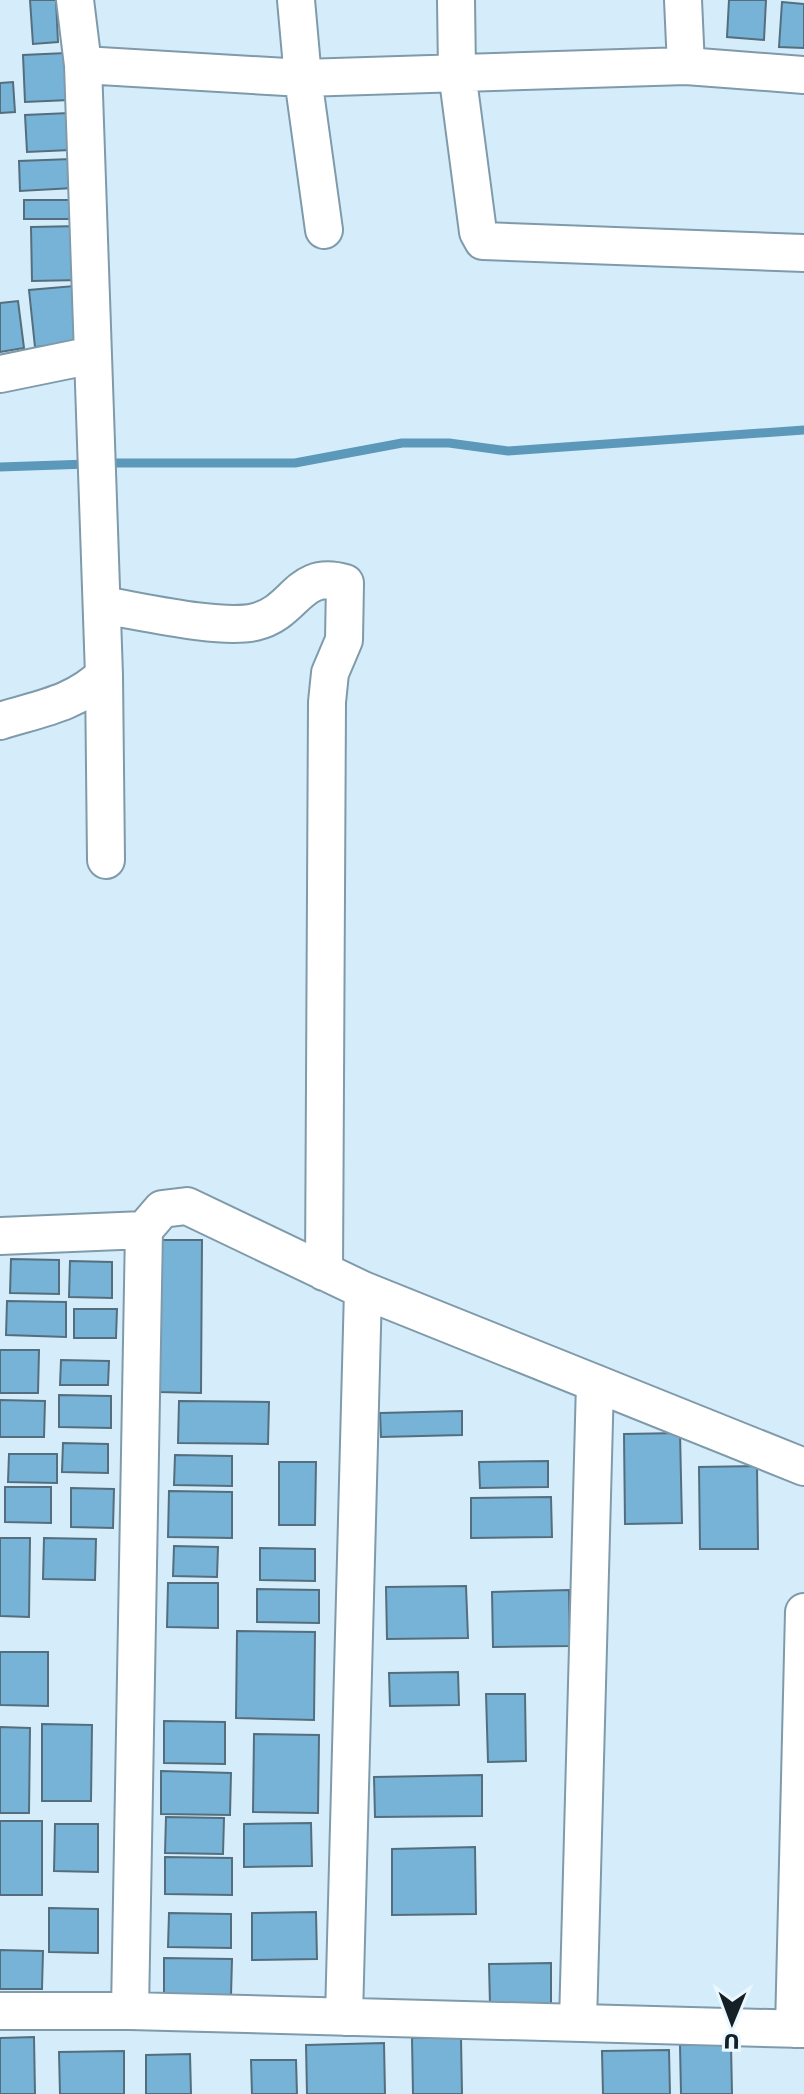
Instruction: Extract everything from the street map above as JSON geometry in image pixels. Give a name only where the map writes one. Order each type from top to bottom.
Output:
[{"type":"street","points":[[75,0],[83,65],[102,605],[106,860]]},
{"type":"street","points":[[296,0],[303,78],[324,230]]},
{"type":"street","points":[[456,0],[457,72],[478,232],[483,241],[804,253]]},
{"type":"street","points":[[683,0],[686,66]]},
{"type":"street","points":[[83,65],[303,78],[686,66],[804,75]]},
{"type":"street","points":[[0,374],[93,355]]},
{"type":"street","points":[[102,605],[212,621],[255,622],[286,606],[311,581],[327,578],[345,583],[344,640],[330,673],[327,702],[324,1272]]},
{"type":"street","points":[[0,721],[66,702],[91,688],[104,675]]},
{"type":"street","points":[[130,2011],[144,1230],[162,1209],[187,1206],[363,1290],[804,1467]]},
{"type":"street","points":[[0,1236],[144,1230]]},
{"type":"street","points":[[344,2017],[363,1290]]},
{"type":"street","points":[[578,2023],[595,1383]]},
{"type":"street","points":[[0,2011],[130,2011],[799,2029],[804,1612]]},
{"type":"building","points":[[30,0],[56,0],[58,42],[33,44]]},
{"type":"building","points":[[729,0],[766,0],[764,40],[727,37]]},
{"type":"building","points":[[782,2],[804,4],[804,48],[779,47]]},
{"type":"building","points":[[66,53],[69,100],[25,102],[23,55]]},
{"type":"building","points":[[13,82],[15,112],[0,113],[0,83]]},
{"type":"building","points":[[69,113],[70,150],[27,152],[25,115]]},
{"type":"building","points":[[71,159],[73,188],[20,191],[19,161]]},
{"type":"building","points":[[24,200],[71,200],[71,219],[24,219]]},
{"type":"building","points":[[80,226],[81,280],[32,281],[31,227]]},
{"type":"building","points":[[74,286],[79,343],[35,347],[29,290]]},
{"type":"building","points":[[18,301],[24,348],[0,352],[0,303]]},
{"type":"building","points":[[161,1240],[202,1240],[201,1393],[159,1392]]},
{"type":"building","points":[[11,1259],[59,1260],[59,1294],[10,1293]]},
{"type":"building","points":[[70,1261],[112,1262],[112,1298],[69,1297]]},
{"type":"building","points":[[7,1301],[66,1302],[66,1337],[6,1335]]},
{"type":"building","points":[[74,1309],[117,1309],[116,1338],[74,1338]]},
{"type":"building","points":[[0,1350],[39,1350],[38,1393],[0,1393]]},
{"type":"building","points":[[61,1360],[109,1361],[108,1385],[60,1385]]},
{"type":"building","points":[[59,1395],[111,1396],[111,1428],[59,1427]]},
{"type":"building","points":[[0,1400],[45,1401],[44,1437],[0,1437]]},
{"type":"building","points":[[179,1401],[269,1402],[268,1444],[178,1443]]},
{"type":"building","points":[[462,1411],[462,1435],[381,1437],[380,1413]]},
{"type":"building","points":[[680,1433],[682,1523],[625,1524],[624,1434]]},
{"type":"building","points":[[63,1443],[108,1444],[108,1473],[62,1472]]},
{"type":"building","points":[[9,1454],[57,1454],[57,1483],[8,1482]]},
{"type":"building","points":[[175,1455],[232,1456],[232,1486],[174,1485]]},
{"type":"building","points":[[548,1461],[548,1487],[480,1488],[479,1462]]},
{"type":"building","points":[[279,1462],[316,1462],[315,1525],[279,1525]]},
{"type":"building","points":[[757,1466],[758,1549],[700,1549],[699,1467]]},
{"type":"building","points":[[5,1487],[51,1487],[51,1523],[5,1522]]},
{"type":"building","points":[[71,1488],[114,1489],[113,1528],[71,1527]]},
{"type":"building","points":[[169,1491],[232,1492],[232,1538],[168,1537]]},
{"type":"building","points":[[551,1497],[552,1537],[471,1538],[471,1498]]},
{"type":"building","points":[[0,1538],[30,1538],[29,1617],[0,1616]]},
{"type":"building","points":[[44,1538],[96,1539],[95,1580],[43,1579]]},
{"type":"building","points":[[174,1546],[218,1547],[217,1577],[173,1576]]},
{"type":"building","points":[[260,1548],[315,1549],[315,1581],[260,1580]]},
{"type":"building","points":[[168,1583],[218,1583],[218,1628],[167,1627]]},
{"type":"building","points":[[466,1586],[468,1638],[387,1639],[386,1587]]},
{"type":"building","points":[[257,1589],[319,1590],[319,1623],[257,1622]]},
{"type":"building","points":[[569,1590],[570,1646],[493,1647],[492,1592]]},
{"type":"building","points":[[237,1631],[315,1632],[314,1720],[236,1718]]},
{"type":"building","points":[[0,1652],[48,1652],[48,1706],[0,1705]]},
{"type":"building","points":[[458,1672],[459,1705],[390,1706],[389,1673]]},
{"type":"building","points":[[486,1694],[525,1694],[526,1761],[488,1762]]},
{"type":"building","points":[[164,1721],[225,1722],[225,1764],[164,1763]]},
{"type":"building","points":[[42,1724],[92,1725],[91,1801],[42,1801]]},
{"type":"building","points":[[0,1727],[30,1728],[29,1813],[0,1813]]},
{"type":"building","points":[[254,1734],[319,1735],[318,1813],[253,1812]]},
{"type":"building","points":[[161,1771],[231,1773],[230,1815],[161,1814]]},
{"type":"building","points":[[482,1775],[482,1816],[375,1817],[374,1777]]},
{"type":"building","points":[[166,1817],[224,1818],[223,1854],[165,1853]]},
{"type":"building","points":[[0,1821],[42,1821],[42,1895],[0,1895]]},
{"type":"building","points":[[311,1823],[312,1866],[244,1867],[244,1824]]},
{"type":"building","points":[[55,1824],[98,1824],[98,1872],[54,1871]]},
{"type":"building","points":[[475,1847],[476,1914],[392,1915],[392,1849]]},
{"type":"building","points":[[165,1857],[232,1858],[232,1895],[165,1894]]},
{"type":"building","points":[[49,1908],[98,1909],[98,1953],[49,1952]]},
{"type":"building","points":[[316,1912],[317,1959],[252,1960],[252,1913]]},
{"type":"building","points":[[169,1913],[231,1914],[231,1948],[168,1947]]},
{"type":"building","points":[[0,1950],[43,1951],[42,1989],[0,1989]]},
{"type":"building","points":[[164,1958],[232,1959],[231,1996],[164,1995]]},
{"type":"building","points":[[551,1963],[551,2004],[490,2005],[489,1964]]},
{"type":"building","points":[[34,2037],[35,2094],[0,2094],[0,2038]]},
{"type":"building","points":[[461,2037],[462,2094],[413,2094],[412,2038]]},
{"type":"building","points":[[384,2043],[385,2094],[307,2094],[306,2045]]},
{"type":"building","points":[[731,2044],[732,2094],[681,2094],[680,2045]]},
{"type":"building","points":[[669,2050],[670,2094],[603,2094],[602,2051]]},
{"type":"building","points":[[124,2051],[124,2094],[60,2094],[59,2052]]},
{"type":"building","points":[[190,2054],[191,2094],[146,2094],[146,2055]]},
{"type":"building","points":[[251,2060],[296,2060],[297,2094],[252,2094]]},
{"type":"waterway","points":[[103,463],[295,463],[402,443],[449,443],[508,451],[804,430]]},
{"type":"waterway","points":[[0,467],[88,464]]}]
